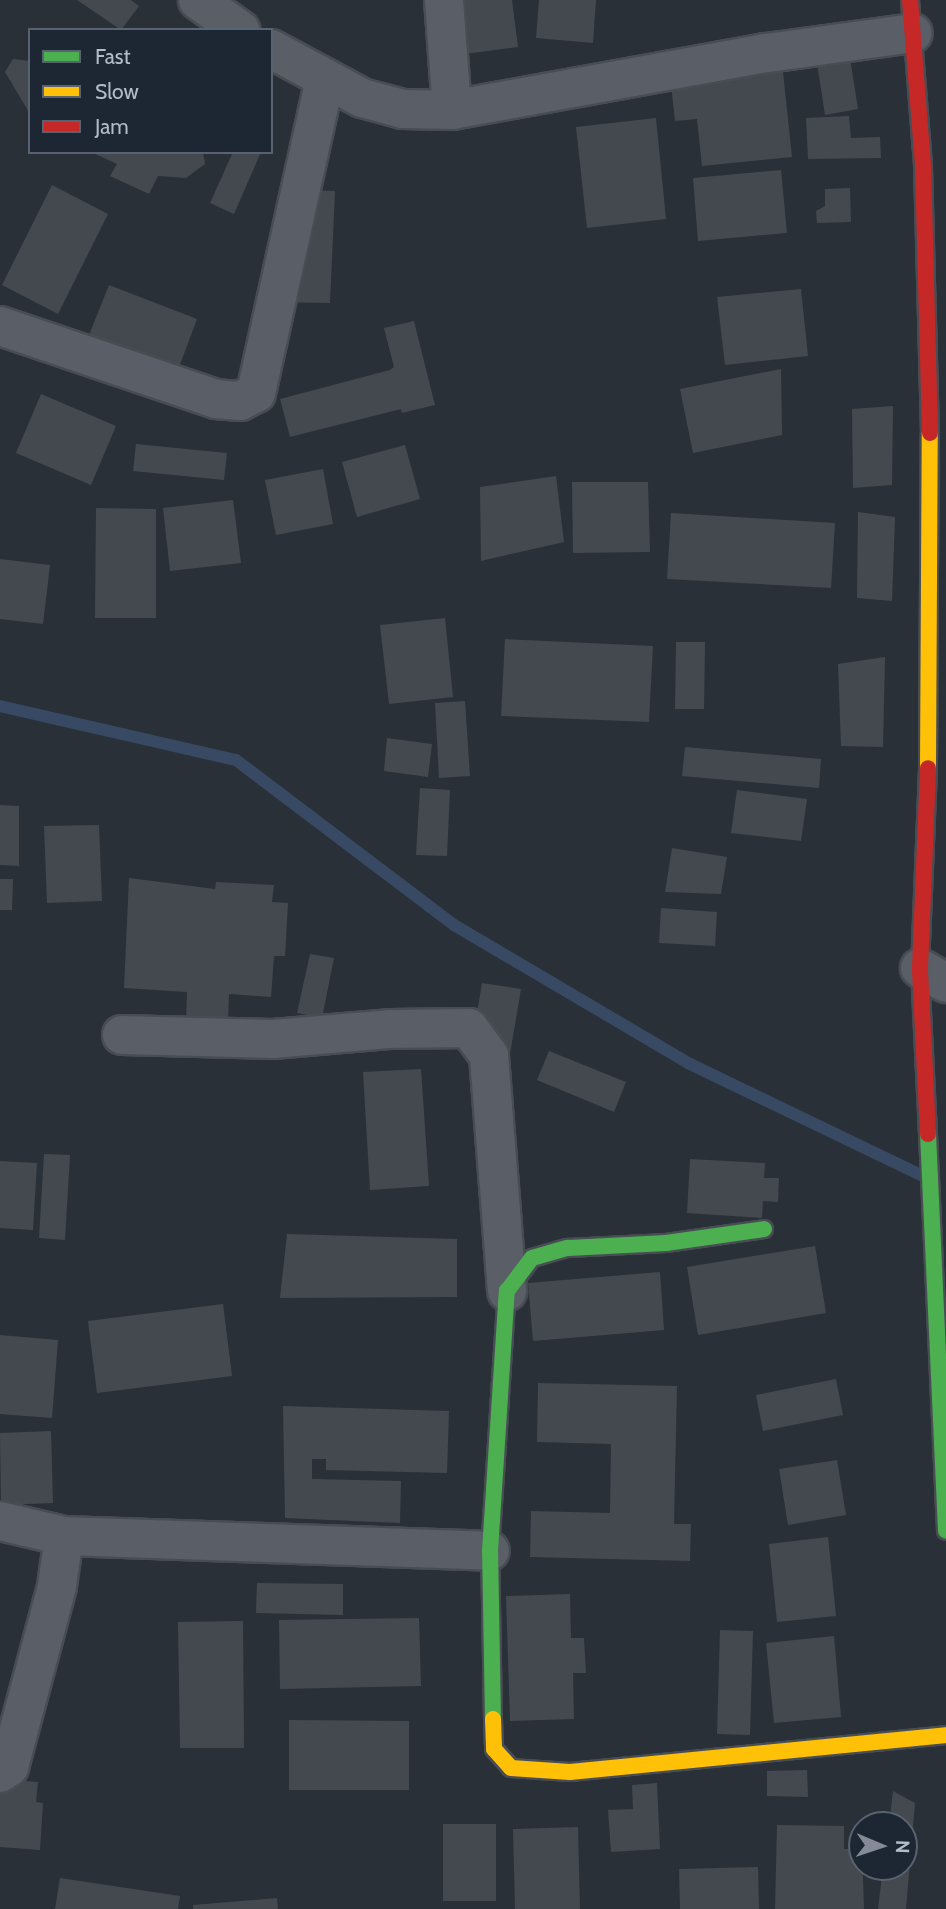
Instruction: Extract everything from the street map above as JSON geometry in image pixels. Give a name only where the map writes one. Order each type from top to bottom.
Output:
[{"type":"main road","points":[[911,16],[923,166],[930,393],[935,870],[927,1153],[946,1531]]},
{"type":"main road","points":[[764,1229],[666,1243],[568,1248],[532,1258],[508,1291],[490,1551],[494,1749],[511,1768],[570,1772],[946,1735]]},
{"type":"street","points":[[198,0],[237,28]]},
{"type":"street","points":[[444,0],[452,110]]},
{"type":"street","points":[[273,50],[362,98],[390,105],[452,110],[767,53],[911,16]]},
{"type":"street","points":[[0,326],[216,399],[240,401],[256,393],[325,78]]},
{"type":"street","points":[[122,1035],[273,1039],[389,1029],[469,1028],[489,1056],[508,1291]]},
{"type":"street","points":[[0,1521],[64,1536],[490,1551]]},
{"type":"street","points":[[0,1773],[9,1767],[57,1587],[64,1536]]},
{"type":"building","points":[[77,0],[131,0],[139,6],[122,28],[118,28]]},
{"type":"building","points":[[444,0],[512,0],[518,47],[450,56]]},
{"type":"building","points":[[539,0],[596,0],[593,43],[536,38]]},
{"type":"building","points":[[850,58],[858,109],[825,115],[817,63]]},
{"type":"building","points":[[13,59],[28,61],[28,111],[5,72]]},
{"type":"building","points":[[783,72],[792,157],[702,166],[697,119],[675,121],[671,84]]},
{"type":"building","points":[[849,116],[851,138],[880,137],[881,158],[808,159],[806,118]]},
{"type":"building","points":[[656,118],[666,219],[587,228],[576,127]]},
{"type":"building","points":[[95,154],[203,154],[205,164],[186,178],[158,176],[149,194],[110,176],[117,164]]},
{"type":"building","points":[[232,154],[260,154],[234,214],[210,203]]},
{"type":"building","points":[[781,170],[787,233],[698,241],[693,178]]},
{"type":"building","points":[[52,185],[108,214],[58,314],[2,285]]},
{"type":"building","points":[[850,188],[851,222],[817,223],[816,211],[825,206],[825,189]]},
{"type":"building","points":[[280,189],[335,191],[330,303],[275,302]]},
{"type":"building","points":[[109,285],[197,319],[178,370],[89,335]]},
{"type":"building","points":[[801,289],[808,356],[725,365],[717,297]]},
{"type":"building","points":[[414,321],[435,405],[402,413],[401,409],[290,437],[280,399],[390,370],[394,367],[384,328]]},
{"type":"building","points":[[781,369],[782,435],[693,453],[680,389]]},
{"type":"building","points":[[41,394],[116,426],[91,485],[16,453]]},
{"type":"building","points":[[893,406],[892,485],[853,488],[852,409]]},
{"type":"building","points":[[136,444],[227,453],[224,480],[133,471]]},
{"type":"building","points":[[405,445],[420,499],[357,517],[342,462]]},
{"type":"building","points":[[323,469],[333,524],[276,535],[265,480]]},
{"type":"building","points":[[556,476],[564,542],[481,561],[480,487]]},
{"type":"building","points":[[572,482],[648,482],[650,552],[573,553]]},
{"type":"building","points":[[233,500],[241,563],[170,571],[163,508]]},
{"type":"building","points":[[96,508],[156,509],[156,618],[95,618]]},
{"type":"building","points":[[858,512],[895,517],[892,601],[857,598]]},
{"type":"building","points":[[671,513],[835,523],[831,588],[667,579]]},
{"type":"building","points":[[0,559],[50,565],[43,624],[0,619]]},
{"type":"building","points":[[445,618],[453,697],[389,704],[380,625]]},
{"type":"building","points":[[505,639],[653,646],[649,722],[501,716]]},
{"type":"building","points":[[676,642],[705,642],[704,709],[675,709]]},
{"type":"building","points":[[885,657],[883,747],[841,746],[838,664]]},
{"type":"building","points":[[465,701],[470,776],[439,778],[435,703]]},
{"type":"building","points":[[387,738],[432,744],[428,777],[384,771]]},
{"type":"building","points":[[685,747],[821,759],[819,788],[682,776]]},
{"type":"building","points":[[420,788],[450,790],[447,856],[416,855]]},
{"type":"building","points":[[737,790],[807,799],[801,841],[731,833]]},
{"type":"building","points":[[0,805],[19,806],[19,866],[0,865]]},
{"type":"building","points":[[99,825],[102,901],[47,903],[44,826]]},
{"type":"building","points":[[672,848],[727,857],[721,894],[665,892]]},
{"type":"building","points":[[129,878],[215,889],[216,882],[274,885],[272,902],[288,903],[285,956],[274,956],[271,997],[229,994],[228,1022],[186,1020],[187,992],[124,988]]},
{"type":"building","points":[[0,879],[13,879],[12,910],[0,910]]},
{"type":"building","points":[[661,908],[717,912],[715,946],[659,943]]},
{"type":"building","points":[[310,954],[334,958],[322,1018],[297,1013]]},
{"type":"building","points":[[482,983],[521,989],[509,1060],[470,1054]]},
{"type":"building","points":[[549,1051],[626,1082],[614,1112],[537,1080]]},
{"type":"building","points":[[421,1069],[429,1186],[370,1190],[363,1072]]},
{"type":"building","points":[[44,1154],[70,1155],[65,1240],[39,1238]]},
{"type":"building","points":[[690,1159],[765,1163],[764,1178],[779,1178],[778,1202],[763,1201],[762,1218],[687,1213]]},
{"type":"building","points":[[0,1161],[37,1163],[33,1230],[0,1228]]},
{"type":"building","points":[[287,1234],[457,1239],[457,1297],[280,1298]]},
{"type":"building","points":[[815,1246],[826,1313],[698,1335],[687,1267]]},
{"type":"building","points":[[660,1272],[664,1330],[533,1341],[528,1283]]},
{"type":"building","points":[[223,1304],[232,1376],[97,1393],[88,1321]]},
{"type":"building","points":[[0,1335],[58,1340],[52,1418],[0,1414]]},
{"type":"building","points":[[836,1379],[843,1415],[763,1431],[756,1395]]},
{"type":"building","points":[[538,1383],[677,1386],[674,1524],[691,1524],[690,1561],[530,1557],[531,1511],[610,1513],[611,1444],[537,1442]]},
{"type":"building","points":[[283,1406],[449,1411],[447,1473],[326,1470],[326,1459],[312,1459],[312,1479],[401,1481],[400,1523],[285,1518]]},
{"type":"building","points":[[51,1431],[53,1503],[1,1505],[0,1433]]},
{"type":"building","points":[[837,1460],[846,1515],[788,1525],[779,1469]]},
{"type":"building","points":[[828,1537],[836,1616],[777,1622],[769,1544]]},
{"type":"building","points":[[257,1583],[343,1584],[343,1615],[256,1613]]},
{"type":"building","points":[[570,1594],[571,1638],[584,1638],[586,1673],[573,1673],[574,1719],[510,1721],[506,1596]]},
{"type":"building","points":[[419,1618],[421,1686],[280,1689],[279,1620]]},
{"type":"building","points":[[243,1621],[244,1748],[180,1748],[178,1622]]},
{"type":"building","points":[[720,1630],[753,1631],[750,1735],[717,1734]]},
{"type":"building","points":[[834,1636],[841,1717],[774,1723],[766,1643]]},
{"type":"building","points":[[289,1720],[409,1721],[409,1790],[289,1790]]},
{"type":"building","points":[[807,1770],[808,1797],[767,1796],[767,1771]]},
{"type":"building","points":[[0,1779],[38,1782],[36,1802],[43,1803],[40,1850],[0,1847]]},
{"type":"building","points":[[657,1783],[660,1849],[611,1852],[608,1810],[633,1809],[632,1785]]},
{"type":"building","points":[[893,1791],[915,1803],[914,1811],[891,1811]]},
{"type":"building","points":[[443,1824],[496,1824],[496,1901],[443,1901]]},
{"type":"building","points":[[777,1825],[844,1826],[844,1849],[848,1849],[848,1881],[863,1881],[864,1909],[775,1909]]},
{"type":"building","points":[[578,1827],[580,1909],[515,1909],[513,1829]]},
{"type":"building","points":[[758,1867],[759,1909],[680,1909],[679,1869]]},
{"type":"building","points":[[60,1878],[180,1896],[178,1909],[55,1909]]},
{"type":"building","points":[[881,1881],[908,1881],[906,1909],[878,1909]]},
{"type":"building","points":[[277,1898],[278,1909],[193,1909],[193,1905]]},
{"type":"waterway","points":[[0,706],[236,760],[454,925],[688,1063],[923,1176]]},
{"type":"traffic: fast","points":[[928,1134],[946,1531]]},
{"type":"traffic: fast","points":[[493,1719],[490,1551],[507,1291],[532,1258],[568,1248],[666,1243],[764,1229]]},
{"type":"traffic: slow","points":[[928,768],[930,433]]},
{"type":"traffic: slow","points":[[493,1719],[494,1749],[511,1768],[570,1772],[946,1735]]},
{"type":"traffic: jam","points":[[910,0],[923,166],[930,433]]},
{"type":"traffic: jam","points":[[928,768],[920,968],[928,1134]]}]
